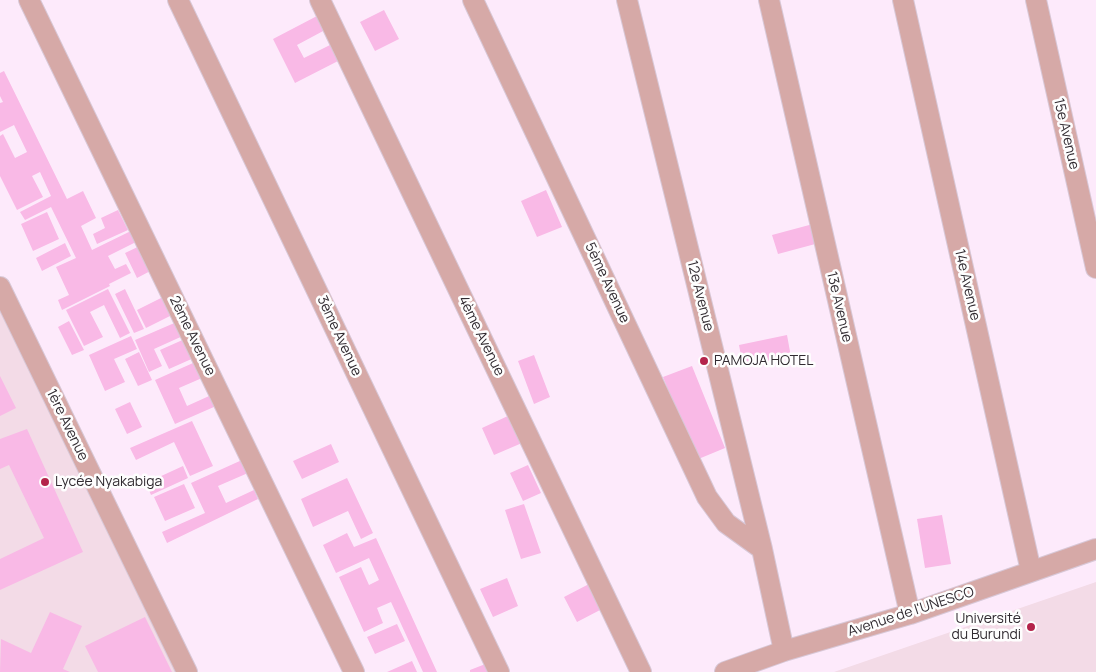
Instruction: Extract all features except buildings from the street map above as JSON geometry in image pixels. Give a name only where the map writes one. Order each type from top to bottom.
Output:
[{"type":"street","name":"2ème Avenue","points":[[29,0],[354,672]]},
{"type":"street","name":"3ème Avenue","points":[[178,0],[499,672]]},
{"type":"street","name":"4ème Avenue","points":[[320,0],[641,672]]},
{"type":"street","name":"5ème Avenue","points":[[473,0],[707,497],[726,523],[762,549]]},
{"type":"street","name":"12e Avenue","points":[[627,0],[762,549],[784,652]]},
{"type":"street","name":"13e Avenue","points":[[769,0],[910,614]]},
{"type":"street","name":"14e Avenue","points":[[902,0],[1031,571]]},
{"type":"street","name":"15e Avenue","points":[[1036,0],[1096,268]]},
{"type":"street","name":"1ère Avenue","points":[[0,287],[187,672]]},
{"type":"street","name":"Avenue de l'UNESCO","points":[[725,672],[910,614],[1096,549]]},
{"type":"shaded area","name":"Lycée Nyakabiga","points":[[0,291],[180,672],[0,672]]},
{"type":"shaded area","name":"Université du Burundi","points":[[1096,582],[1096,672],[834,672]]},
{"type":"place","name":"PAMOJA HOTEL","points":[[704,361]]},
{"type":"place","name":"Lycée Nyakabiga","points":[[45,482]]},
{"type":"place","name":"Université du Burundi","points":[[1031,627]]}]
